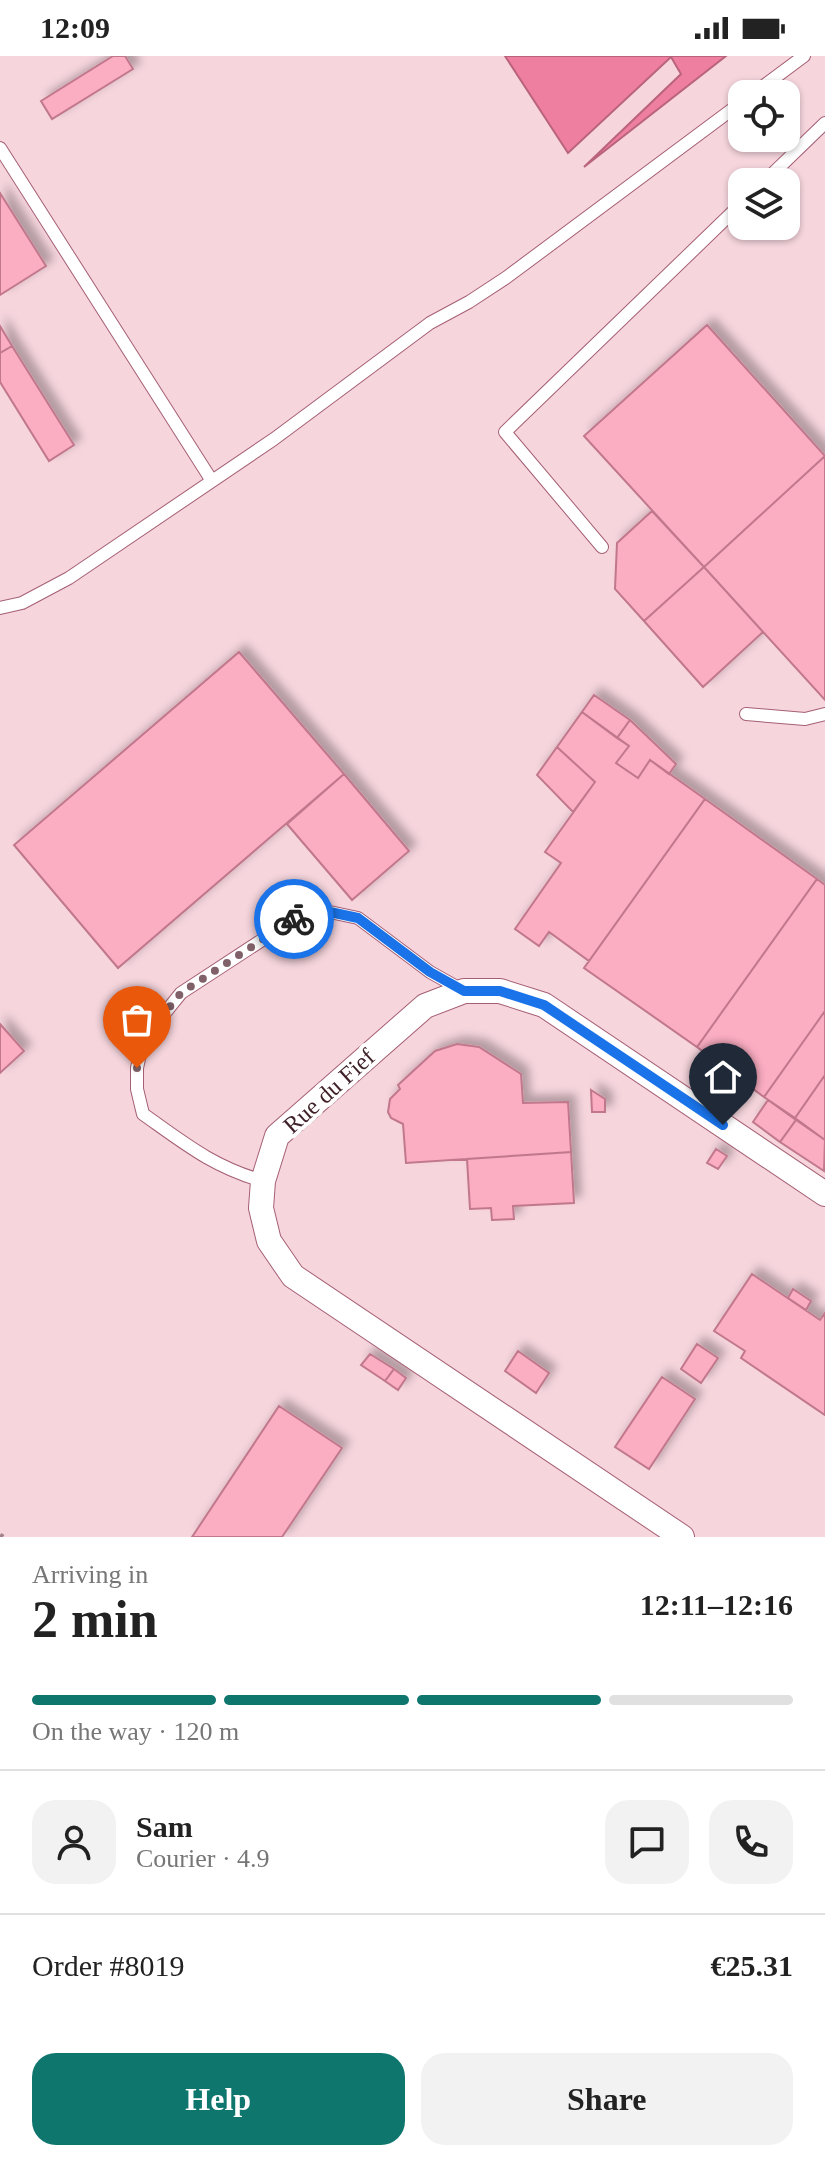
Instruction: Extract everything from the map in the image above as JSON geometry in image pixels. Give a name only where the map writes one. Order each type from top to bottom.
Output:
[{"type":"street","name":"Rue du Fief","points":[[682,1537],[293,1276],[269,1241],[261,1208],[263,1181],[277,1136],[425,1006],[464,991],[500,991],[544,1005],[825,1194]]},
{"type":"lane","points":[[772,80],[804,56]]},
{"type":"lane","points":[[0,608],[22,603],[69,578],[274,439],[430,323],[507,277],[728,112]]},
{"type":"lane","points":[[778,168],[825,123]]},
{"type":"lane","points":[[0,148],[212,481]]},
{"type":"lane","points":[[602,547],[505,432],[728,217]]},
{"type":"lane","points":[[746,714],[805,719],[825,714]]},
{"type":"lane","points":[[263,1181],[232,1172],[203,1156],[143,1114],[137,1079],[143,1040],[181,993],[311,908],[358,918],[430,972],[464,991]]},
{"type":"shaded area","points":[[505,56],[726,56],[584,167],[681,74],[671,57],[568,153]]},
{"type":"building","points":[[113,56],[125,56],[133,69],[52,119],[41,101]]},
{"type":"building","points":[[0,193],[46,266],[0,295]]},
{"type":"building","points":[[707,325],[825,456],[704,567],[584,436]]},
{"type":"building","points":[[0,326],[12,346],[0,353]]},
{"type":"building","points":[[12,346],[74,445],[49,461],[0,382],[0,353]]},
{"type":"building","points":[[825,456],[825,700],[704,567]]},
{"type":"building","points":[[652,511],[704,567],[644,621],[615,589],[617,543]]},
{"type":"building","points":[[704,567],[763,632],[703,687],[644,621]]},
{"type":"building","points":[[239,652],[344,774],[118,968],[14,845]]},
{"type":"building","points":[[594,695],[630,720],[617,738],[582,712]]},
{"type":"building","points":[[582,712],[629,746],[616,763],[638,778],[650,760],[705,799],[589,961],[549,932],[539,946],[515,929],[561,863],[545,852],[595,782],[557,747]]},
{"type":"building","points":[[630,720],[676,764],[669,774],[650,760],[638,778],[616,763],[629,746],[617,738]]},
{"type":"building","points":[[557,747],[595,782],[573,812],[537,775]]},
{"type":"building","points":[[344,774],[409,851],[352,900],[287,824]]},
{"type":"building","points":[[705,799],[817,879],[697,1047],[584,968]]},
{"type":"building","points":[[817,879],[825,885],[825,1011],[764,1097],[697,1047]]},
{"type":"building","points":[[825,1011],[825,1075],[795,1118],[764,1097]]},
{"type":"building","points":[[0,1024],[24,1051],[0,1073]]},
{"type":"building","points":[[457,1044],[479,1047],[521,1074],[523,1103],[568,1102],[571,1152],[406,1163],[403,1124],[391,1118],[388,1112],[390,1099],[400,1089],[398,1085],[435,1051]]},
{"type":"building","points":[[825,1075],[825,1140],[795,1118]]},
{"type":"building","points":[[591,1090],[605,1099],[605,1112],[592,1112]]},
{"type":"building","points":[[768,1100],[796,1120],[780,1142],[753,1122]]},
{"type":"building","points":[[796,1120],[825,1140],[824,1171],[780,1142]]},
{"type":"building","points":[[716,1149],[727,1156],[718,1169],[707,1163]]},
{"type":"building","points":[[571,1152],[574,1203],[513,1206],[514,1219],[492,1220],[491,1208],[470,1209],[467,1159]]},
{"type":"building","points":[[752,1274],[820,1320],[825,1313],[825,1415],[741,1358],[745,1351],[714,1331]]},
{"type":"building","points":[[793,1289],[811,1301],[806,1310],[788,1298]]},
{"type":"building","points":[[697,1344],[718,1358],[701,1383],[681,1369]]},
{"type":"building","points":[[518,1351],[549,1373],[536,1393],[505,1371]]},
{"type":"building","points":[[370,1354],[394,1369],[385,1381],[361,1365]]},
{"type":"building","points":[[394,1369],[406,1378],[398,1390],[385,1381]]},
{"type":"building","points":[[662,1377],[695,1399],[649,1469],[615,1447]]},
{"type":"building","points":[[279,1406],[342,1448],[282,1537],[192,1537]]},
{"type":"way so far","points":[[137,1068],[143,1040],[181,993],[294,919]]},
{"type":"route","points":[[294,919],[311,908],[358,918],[430,972],[464,991],[500,991],[544,1005],[723,1125]]}]
